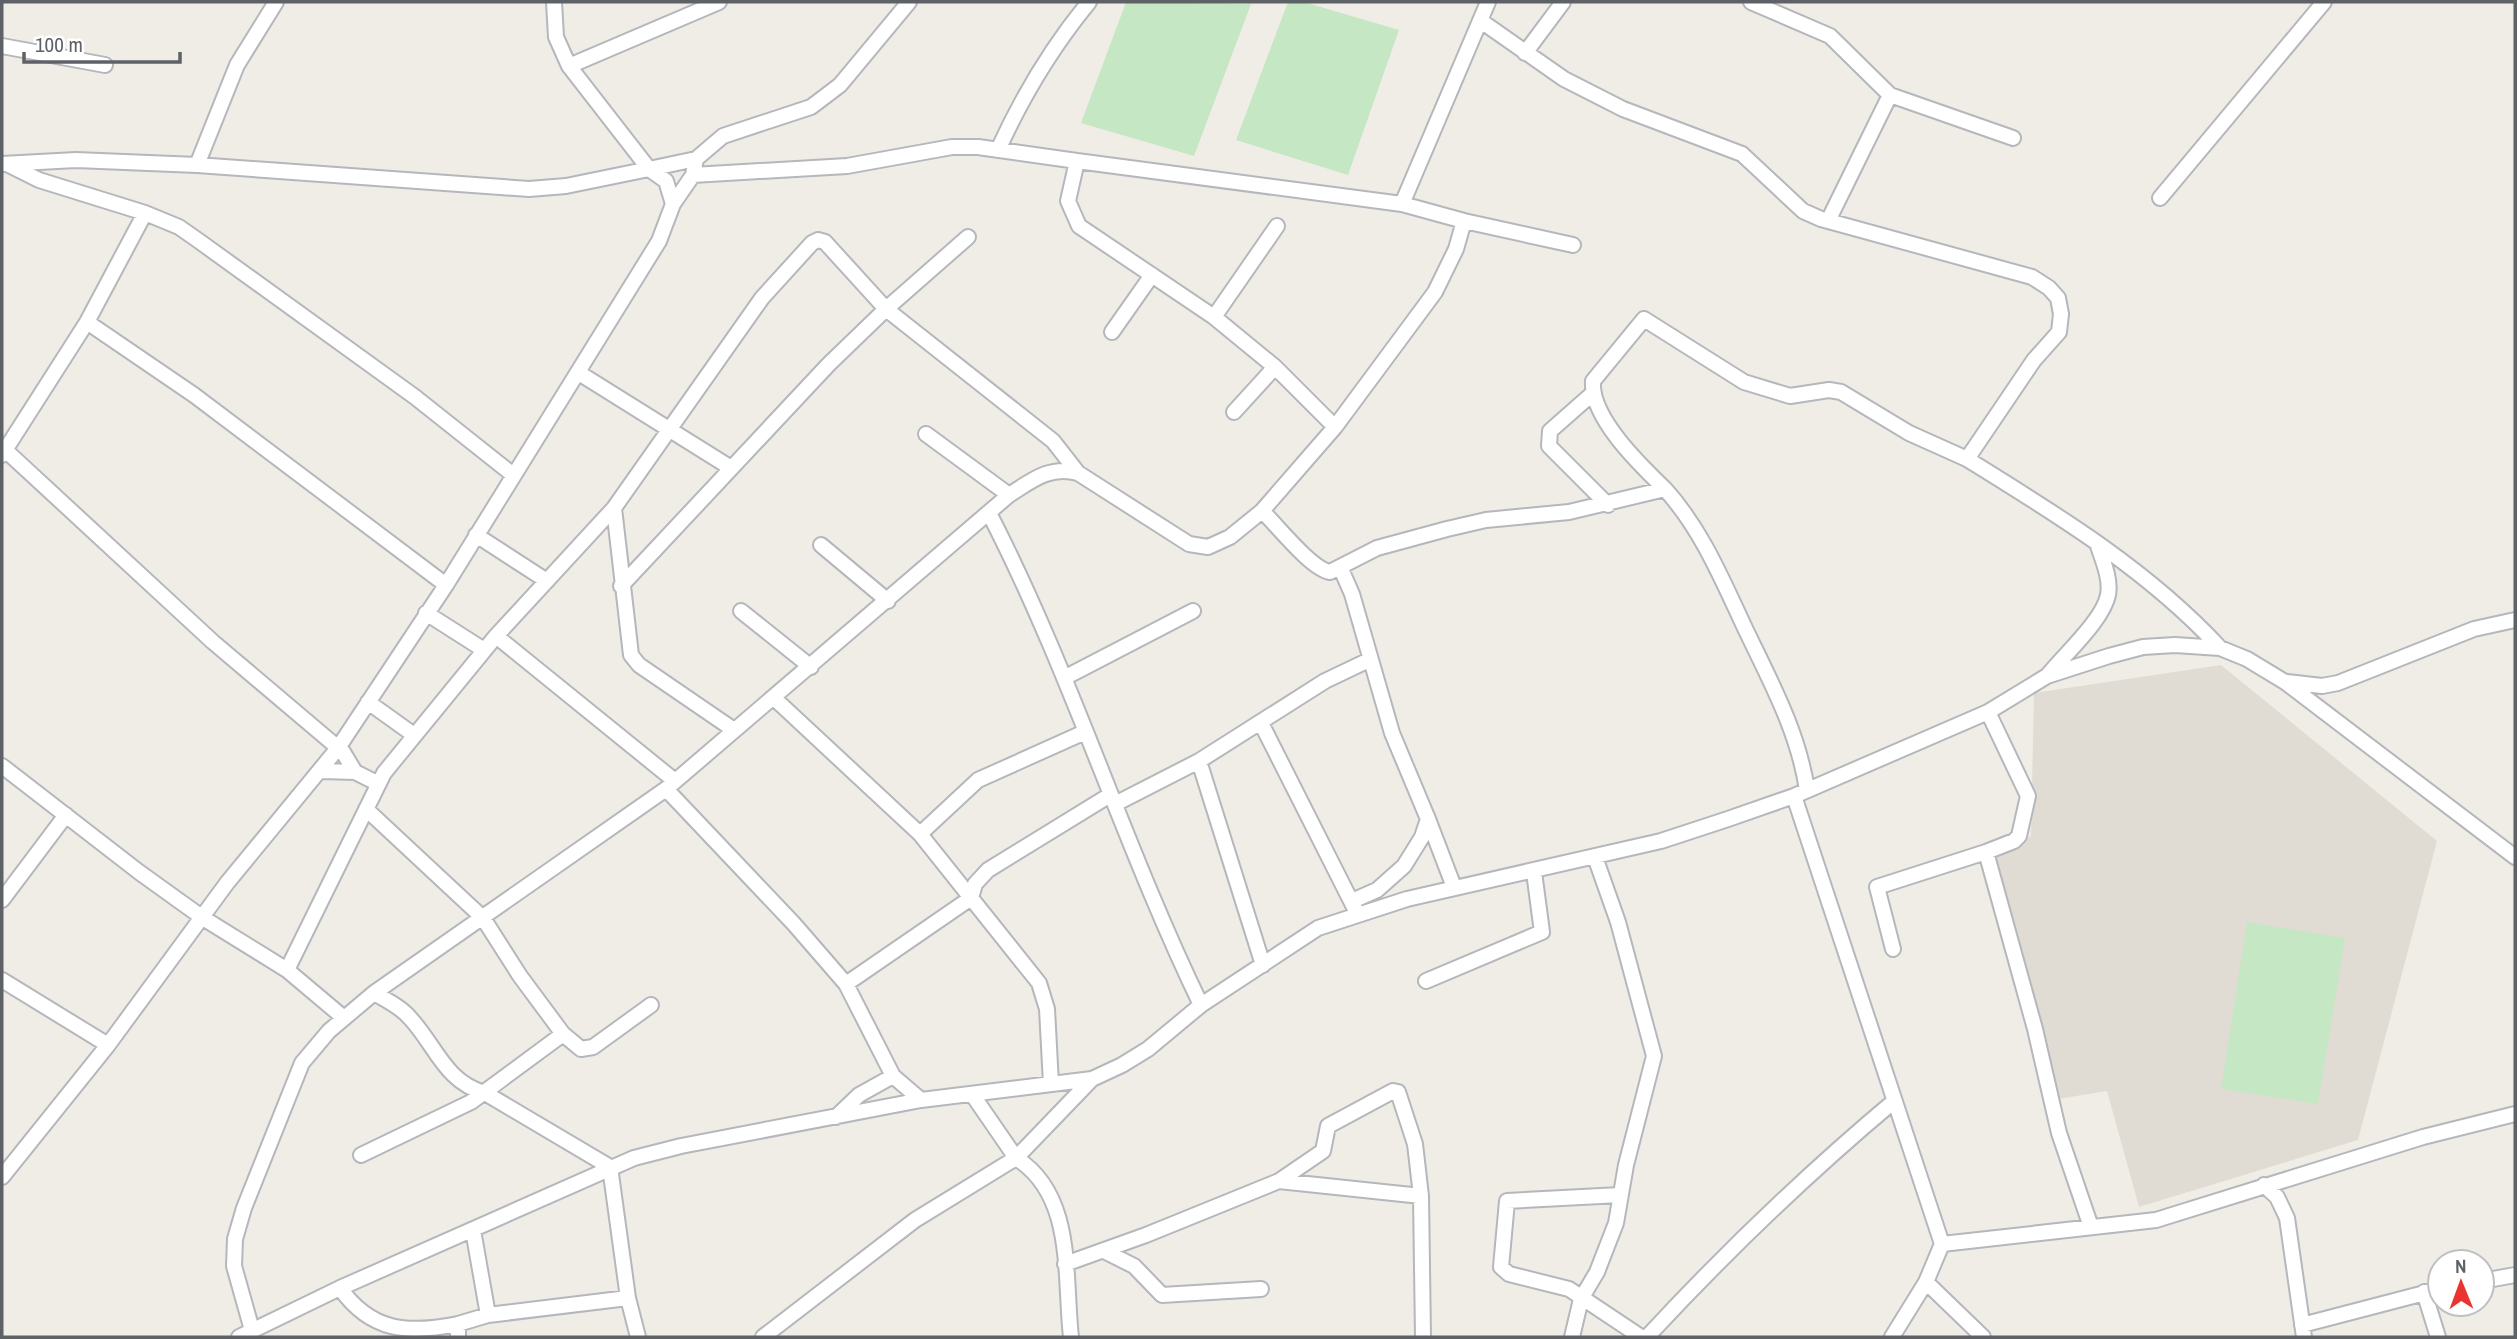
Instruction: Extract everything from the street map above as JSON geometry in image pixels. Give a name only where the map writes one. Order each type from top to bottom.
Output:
[{"type":"street","points":[[197,165],[237,65],[276,2]]},
{"type":"street","points":[[554,2],[556,37],[569,66],[649,169],[666,181],[673,204]]},
{"type":"street","points":[[569,66],[719,2]]},
{"type":"street","points":[[4,164],[76,160],[197,165],[529,189],[566,186],[696,159],[723,136],[811,107],[840,85],[909,2]]},
{"type":"street","points":[[998,150],[1034,80],[1068,27],[1089,2]]},
{"type":"street","points":[[1402,204],[1488,2]]},
{"type":"street","points":[[1525,53],[1563,2]]},
{"type":"street","points":[[1751,2],[1829,36],[1890,95],[2013,138]]},
{"type":"street","points":[[2160,198],[2323,2]]},
{"type":"street","points":[[1481,21],[1564,79],[1623,109],[1675,131],[1742,154],[1803,211],[1829,221],[2032,277],[2058,298],[2061,314],[2059,332],[2034,360],[1966,459]]},
{"type":"street","points":[[2,46],[105,65]]},
{"type":"street","points":[[1829,221],[1890,95]]},
{"type":"street","points":[[693,175],[847,166],[952,147],[998,150],[1402,204],[1464,221],[1573,244]]},
{"type":"street","points":[[2,1177],[108,1045],[240,867],[322,771],[338,748],[446,585],[512,474],[579,373],[659,241],[673,204],[693,175],[696,159]]},
{"type":"street","points":[[1077,161],[1068,201],[1079,226],[1214,317],[1275,367],[1335,427]]},
{"type":"street","points":[[4,164],[39,180],[145,213],[179,227],[415,397],[512,474]]},
{"type":"street","points":[[145,213],[87,322],[3,451],[203,633],[338,748],[355,772]]},
{"type":"street","points":[[287,970],[377,783],[496,636],[614,508],[762,298],[818,240],[825,242],[886,309],[1053,441],[1078,473],[1189,544],[1200,547],[1220,544],[1262,511],[1335,427],[1435,292],[1456,249],[1464,221]]},
{"type":"street","points":[[1214,317],[1277,226]]},
{"type":"street","points":[[621,586],[886,309],[968,237]]},
{"type":"street","points":[[1112,332],[1152,275]]},
{"type":"street","points":[[1892,1337],[1926,1282],[1942,1244],[1893,1102],[1800,793],[1803,765],[1788,718],[1708,549],[1682,508],[1619,440],[1592,394],[1593,381],[1644,319],[1744,382],[1790,396],[1829,390],[1841,392],[1909,433],[1966,459],[2053,512],[2184,609],[2220,648]]},
{"type":"street","points":[[87,322],[194,395],[446,585]]},
{"type":"street","points":[[1234,412],[1275,367]]},
{"type":"street","points":[[579,373],[731,468]]},
{"type":"street","points":[[1592,394],[1550,431],[1547,439],[1549,446],[1608,505]]},
{"type":"street","points":[[926,434],[1009,495]]},
{"type":"street","points":[[253,1331],[234,1266],[235,1239],[302,1063],[344,1018],[374,993],[670,785],[775,699],[1009,495],[1051,471],[1078,473]]},
{"type":"street","points":[[1262,511],[1325,571],[1341,569],[1377,548],[1447,528],[1486,520],[1608,505],[1665,489]]},
{"type":"street","points":[[614,508],[628,649],[634,661],[734,730]]},
{"type":"street","points":[[989,513],[1027,588],[1113,800],[1201,1005]]},
{"type":"street","points":[[477,535],[547,582]]},
{"type":"street","points":[[821,545],[888,601]]},
{"type":"street","points":[[2048,676],[2102,611],[2108,594],[2108,575],[2098,547]]},
{"type":"street","points":[[1341,569],[1352,594],[1368,660],[1392,733],[1454,887]]},
{"type":"street","points":[[741,611],[811,667]]},
{"type":"street","points":[[1064,678],[1193,611]]},
{"type":"street","points":[[426,613],[484,650]]},
{"type":"street","points":[[2285,682],[2322,686],[2338,683],[2474,629],[2515,620]]},
{"type":"street","points":[[496,636],[670,785],[846,984],[893,1076],[921,1100]]},
{"type":"street","points":[[1355,908],[1534,872],[1661,841],[1800,793],[1988,712],[2048,676],[2143,647],[2175,645],[2220,648],[2247,659],[2285,682],[2515,856]]},
{"type":"street","points":[[846,984],[971,898],[975,884],[988,870],[1113,800],[1199,761],[1325,681],[1368,660]]},
{"type":"street","points":[[775,699],[920,834],[1041,987],[1047,1009],[1051,1084]]},
{"type":"street","points":[[368,702],[414,735]]},
{"type":"street","points":[[1893,949],[1877,887],[1986,852],[2014,841],[2019,835],[2028,796],[1988,712]]},
{"type":"street","points":[[1261,723],[1355,908]]},
{"type":"street","points":[[920,834],[953,799],[978,780],[1085,732]]},
{"type":"street","points":[[1199,761],[1263,965]]},
{"type":"street","points":[[2,766],[203,918],[287,970],[344,1018]]},
{"type":"street","points":[[322,771],[355,772],[377,783]]},
{"type":"street","points":[[366,809],[483,918],[520,976],[575,1046],[587,1049],[651,1005]]},
{"type":"street","points":[[2,900],[66,815]]},
{"type":"street","points":[[239,1337],[340,1288],[610,1167],[681,1146],[921,1100],[1091,1079],[1148,1049],[1201,1005],[1318,928],[1355,908],[1404,866],[1422,837],[1428,819]]},
{"type":"street","points":[[1986,852],[2035,1029],[2059,1133],[2091,1227]]},
{"type":"street","points":[[1572,1337],[1581,1299],[1608,1248],[1652,1069],[1653,1043],[1595,857]]},
{"type":"street","points":[[1426,981],[1542,932],[1534,872]]},
{"type":"street","points":[[2,980],[108,1045]]},
{"type":"street","points":[[374,993],[410,1018],[457,1080],[485,1093],[610,1167]]},
{"type":"street","points":[[361,1154],[447,1115],[485,1093],[563,1034]]},
{"type":"street","points":[[836,1116],[859,1095],[893,1076]]},
{"type":"street","points":[[763,1337],[915,1220],[1016,1158],[1091,1079]]},
{"type":"street","points":[[1065,1264],[1279,1181],[1323,1151],[1328,1126],[1393,1091],[1398,1092],[1415,1143],[1421,1196],[1423,1337]]},
{"type":"street","points":[[972,1094],[1016,1158],[1039,1175],[1054,1201],[1065,1264],[1071,1337]]},
{"type":"street","points":[[1647,1337],[1708,1271],[1820,1164],[1893,1102]]},
{"type":"street","points":[[1942,1244],[2156,1220],[2423,1137],[2515,1114]]},
{"type":"street","points":[[610,1167],[628,1298],[638,1337]]},
{"type":"street","points":[[1279,1181],[1421,1196]]},
{"type":"street","points":[[2264,1185],[2277,1197],[2287,1218],[2303,1331],[2424,1292],[2438,1337]]},
{"type":"street","points":[[1620,1195],[1512,1199],[1505,1205],[1503,1271],[1559,1284],[1641,1337]]},
{"type":"street","points":[[472,1230],[488,1315]]},
{"type":"street","points":[[1104,1251],[1135,1266],[1162,1295],[1261,1289]]},
{"type":"street","points":[[2496,1278],[2515,1275]]},
{"type":"street","points":[[1926,1282],[1983,1337]]},
{"type":"street","points":[[340,1288],[359,1312],[372,1321],[393,1328],[421,1329],[458,1330],[488,1315],[628,1298]]},
{"type":"shaded area","points":[[2221,665],[2437,841],[2358,1140],[2139,1207],[2107,1091],[2058,1099],[1995,858],[2031,836],[2034,693]]},
{"type":"green space","points":[[1126,2],[1251,4],[1194,156],[1081,123]]},
{"type":"green space","points":[[1288,2],[1304,2],[1399,30],[1348,175],[1236,140]]},
{"type":"green space","points":[[2247,922],[2345,938],[2318,1104],[2221,1089]]}]
